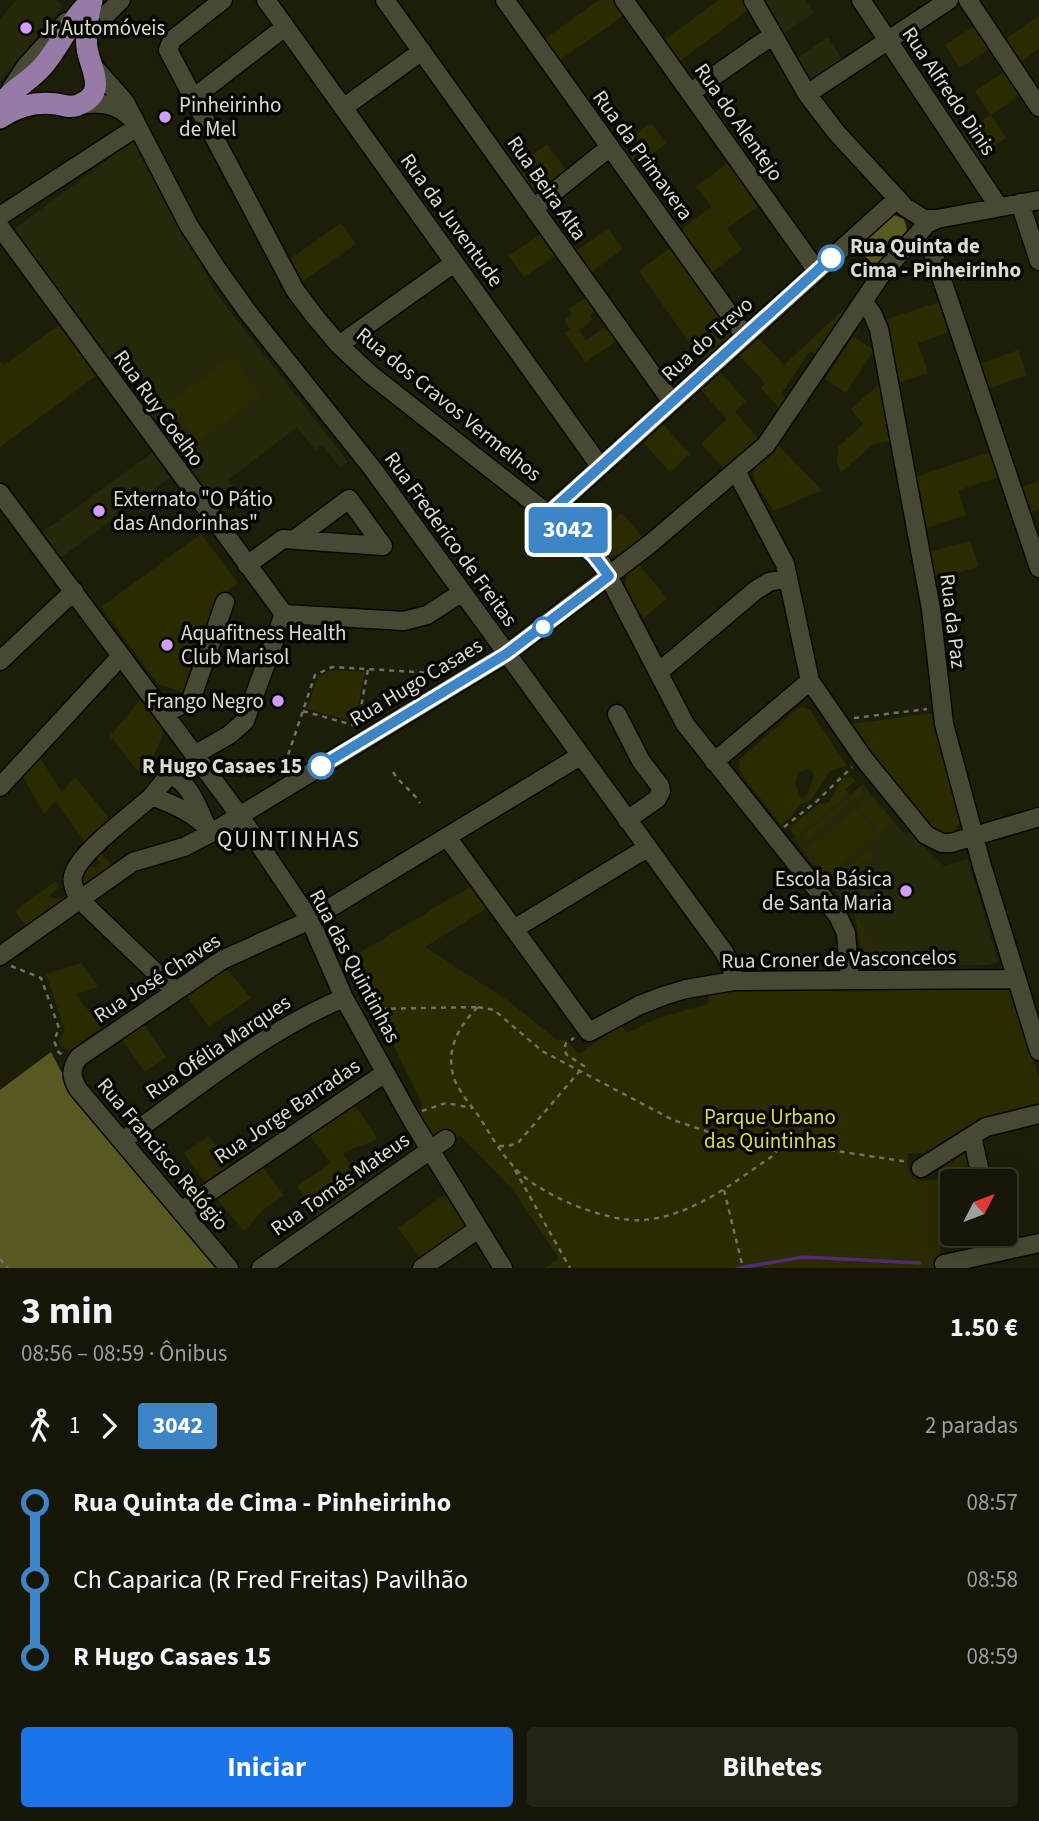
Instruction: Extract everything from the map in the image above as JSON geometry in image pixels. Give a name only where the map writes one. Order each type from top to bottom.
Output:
[{"type":"main road","points":[[93,6],[87,16],[86,38],[96,82],[91,96],[72,107],[31,104],[9,111],[2,107],[46,63],[93,6]]},
{"type":"main road","points":[[57,104],[50,100],[42,88],[40,80],[46,63],[59,52],[72,51],[92,64]]},
{"type":"street","points":[[2,107],[20,75],[50,38],[93,6],[121,0]]},
{"type":"street","name":"Rua dos Cravos Vermelhos","points":[[223,0],[178,34],[169,45],[170,56],[295,290],[340,345],[405,403],[548,514],[593,555],[609,576],[685,724],[838,916],[846,933],[850,980]]},
{"type":"street","name":"Rua da Juventude","points":[[266,0],[600,466]]},
{"type":"street","name":"Rua Beira Alta","points":[[385,0],[672,402]]},
{"type":"street","name":"Rua da Primavera","points":[[505,0],[745,336]]},
{"type":"street","name":"Rua do Alentejo","points":[[624,0],[817,271]]},
{"type":"street","points":[[753,0],[807,94],[836,132],[915,215],[924,219],[937,219],[1039,200]]},
{"type":"street","name":"Rua Alfredo Dinis","points":[[861,0],[999,207]]},
{"type":"street","points":[[807,94],[948,0]]},
{"type":"street","points":[[968,0],[1039,107]]},
{"type":"street","points":[[192,99],[285,27]]},
{"type":"street","points":[[690,93],[773,35]]},
{"type":"street","points":[[343,108],[422,51]]},
{"type":"street","name":"Rua Frederico de Freitas","points":[[92,64],[119,94],[188,224],[217,269],[247,311],[372,468],[724,952],[734,981]]},
{"type":"street","points":[[0,216],[136,124],[117,106],[94,103],[79,105]]},
{"type":"street","points":[[534,208],[610,147]]},
{"type":"street","name":"Rua do Trevo","points":[[548,514],[897,199]]},
{"type":"street","points":[[1020,203],[1039,261]]},
{"type":"street","points":[[864,303],[883,272],[919,230],[937,219]]},
{"type":"street","name":"Rua Ruy Coelho","points":[[0,227],[284,614]]},
{"type":"street","points":[[933,253],[1036,546],[1039,568]]},
{"type":"street","points":[[340,345],[454,263]]},
{"type":"street","name":"Rua Hugo Casaes","points":[[5,961],[79,899],[133,862],[184,847],[209,829],[240,816],[506,654],[609,576],[766,444],[777,432],[864,303]]},
{"type":"street","name":"Rua da Paz","points":[[864,303],[876,320],[881,341],[931,609],[940,705],[1015,979],[1039,1051]]},
{"type":"street","points":[[736,471],[780,551],[810,681],[863,759],[926,835],[942,843],[1039,817]]},
{"type":"street","name":"Rua das Quintinhas","points":[[0,493],[240,816],[310,920],[344,998],[385,1073],[428,1150],[503,1268]]},
{"type":"street","points":[[247,565],[283,539],[295,539]]},
{"type":"street","points":[[660,671],[756,590],[769,582],[788,578]]},
{"type":"street","points":[[0,661],[74,591]]},
{"type":"street","points":[[194,755],[229,735],[245,721],[284,614],[404,621],[427,615],[461,593]]},
{"type":"street","points":[[164,714],[191,700],[225,602]]},
{"type":"street","points":[[0,787],[121,656]]},
{"type":"street","points":[[714,762],[810,681]]},
{"type":"street","points":[[617,714],[641,761],[661,791],[657,799],[627,820]]},
{"type":"street","name":"Rua José Chaves","points":[[76,1061],[174,990],[222,960],[310,920],[580,756]]},
{"type":"street","points":[[174,990],[79,899],[73,885],[73,874],[85,855],[152,796],[169,775],[177,777],[193,797],[209,829]]},
{"type":"street","points":[[152,796],[209,829]]},
{"type":"street","points":[[447,837],[589,1032]]},
{"type":"street","points":[[514,929],[647,848]]},
{"type":"street","name":"Rua Croner de Vasconcelos","points":[[589,1032],[640,1004],[686,989],[734,981],[1015,979]]},
{"type":"street","name":"Rua Ofélia Marques","points":[[122,1141],[283,1028],[344,998]]},
{"type":"street","name":"Rua Francisco Relógio","points":[[76,1061],[72,1078],[78,1089],[229,1268]]},
{"type":"street","name":"Rua Jorge Barradas","points":[[181,1211],[385,1073]]},
{"type":"street","points":[[921,1168],[986,1127],[1039,1114]]},
{"type":"street","points":[[972,1136],[979,1169]]},
{"type":"street","name":"Rua Tomás Mateus","points":[[261,1268],[446,1139]]},
{"type":"street","points":[[422,1268],[478,1229]]},
{"type":"street","points":[[1017,1243],[1039,1243]]},
{"type":"street","points":[[944,1264],[989,1246]]},
{"type":"path","points":[[285,764],[315,675],[332,667],[433,673]]},
{"type":"path","points":[[358,725],[368,669]]},
{"type":"path","points":[[838,724],[846,719],[940,705]]},
{"type":"path","points":[[303,711],[330,718]]},
{"type":"path","points":[[785,825],[817,801],[846,771],[863,759]]},
{"type":"path","points":[[393,772],[400,785],[413,790],[420,803]]},
{"type":"path","points":[[5,961],[41,978],[59,1028],[54,1041],[59,1053],[76,1061]]},
{"type":"path","points":[[478,1007],[468,1017],[452,1044],[456,1082],[514,1167],[570,1268]]},
{"type":"path","points":[[371,1009],[478,1007],[494,1010],[542,1051],[673,1120],[718,1135],[776,1143],[779,1146],[906,1160],[921,1168]]},
{"type":"path","points":[[499,1146],[518,1143],[584,1066],[564,1050],[570,1039],[589,1032]]},
{"type":"path","points":[[410,1117],[446,1102],[474,1109]]},
{"type":"path","points":[[514,1167],[554,1195],[615,1219],[639,1220],[660,1218],[684,1211],[774,1154],[779,1146]]},
{"type":"path","points":[[724,1188],[743,1268]]},
{"type":"path","points":[[0,1259],[8,1268]]},
{"type":"shaded area","points":[[16,0],[56,0],[63,6],[0,82],[0,20]]},
{"type":"shaded area","points":[[762,0],[805,0],[814,13],[781,35]]},
{"type":"shaded area","points":[[828,37],[843,61],[810,80],[796,59]]},
{"type":"shaded area","points":[[129,140],[140,144],[216,293],[348,462],[340,468],[322,445],[315,450],[297,427],[228,480],[232,486],[211,502],[13,230],[107,160]]},
{"type":"shaded area","points":[[894,215],[904,219],[907,230],[877,269],[856,246]]},
{"type":"shaded area","name":"Externato \"O Pátio das Andorinhas\"","points":[[153,452],[171,477],[59,559],[40,534]]},
{"type":"shaded area","name":"Escola Básica de Santa Maria","points":[[863,784],[905,835],[909,832],[944,866],[968,859],[998,962],[988,965],[864,966],[855,916],[793,839]]},
{"type":"shaded area","points":[[51,1052],[78,1104],[216,1268],[0,1268],[0,1090]]},
{"type":"green space","points":[[599,0],[613,0],[624,15],[557,62],[542,41]]},
{"type":"green space","points":[[719,0],[744,0],[750,9],[677,63],[661,42]]},
{"type":"green space","points":[[1039,16],[1039,49],[1019,63],[1004,40]]},
{"type":"green space","points":[[976,25],[991,48],[960,68],[945,45]]},
{"type":"green space","points":[[1006,71],[1022,94],[991,115],[1006,138],[975,158],[960,135],[990,115],[975,91]]},
{"type":"green space","points":[[651,123],[666,144],[633,167],[618,146]]},
{"type":"green space","points":[[547,144],[568,173],[536,193],[514,167]]},
{"type":"green space","points":[[730,162],[760,205],[727,228],[742,250],[709,274],[679,231],[711,207],[696,186]]},
{"type":"green space","points":[[341,223],[356,244],[300,283],[286,262]]},
{"type":"green space","points":[[608,228],[623,249],[590,273],[575,252]]},
{"type":"green space","points":[[542,233],[558,254],[524,277],[509,256]]},
{"type":"green space","points":[[671,247],[732,333],[728,340],[703,362],[639,271]]},
{"type":"green space","points":[[860,294],[818,356],[810,351],[781,394],[788,400],[781,410],[761,388],[765,383],[737,353],[756,335],[784,365]]},
{"type":"green space","points":[[588,296],[598,310],[590,315],[593,320],[579,330],[586,341],[603,328],[606,331],[610,328],[619,339],[585,362],[565,333],[570,329],[564,320],[572,314],[569,309]]},
{"type":"green space","points":[[939,302],[949,332],[918,343],[928,373],[895,384],[885,320]]},
{"type":"green space","points":[[59,325],[96,376],[0,447],[0,361],[4,365]]},
{"type":"green space","points":[[853,336],[874,350],[846,393],[825,379]]},
{"type":"green space","points":[[1018,350],[1027,375],[988,389],[980,364]]},
{"type":"green space","points":[[231,357],[260,396],[198,442],[169,403]]},
{"type":"green space","points":[[718,370],[746,401],[735,412],[759,439],[724,469],[701,444],[727,419],[699,388]]},
{"type":"green space","points":[[881,384],[892,441],[874,444],[841,472],[837,463],[838,447],[863,424],[851,409]]},
{"type":"green space","points":[[661,422],[690,454],[670,472],[641,440]]},
{"type":"green space","points":[[778,445],[822,490],[774,511],[755,483],[753,472]]},
{"type":"green space","points":[[990,452],[999,477],[958,490],[966,515],[924,529],[915,477]]},
{"type":"green space","points":[[1039,481],[1039,509],[1030,512],[1021,487]]},
{"type":"green space","points":[[622,513],[643,538],[623,553],[610,557],[590,541]]},
{"type":"green space","name":"Aquafitness Health Club Marisol","points":[[201,534],[238,583],[223,594],[188,694],[158,684],[101,607]]},
{"type":"green space","points":[[970,541],[979,566],[933,581],[928,552]]},
{"type":"green space","points":[[639,565],[667,598],[643,619],[625,585],[628,573]]},
{"type":"green space","points":[[332,670],[365,672],[355,722],[307,709],[318,677]]},
{"type":"green space","points":[[142,698],[164,732],[144,779],[110,736]]},
{"type":"green space","points":[[803,707],[810,710],[847,766],[830,771],[810,801],[799,805],[793,815],[781,825],[740,772],[739,760],[797,709]],"holes":[[[810,769],[814,775],[807,795],[801,798],[795,784],[798,772]]]},
{"type":"green space","points":[[933,713],[961,820],[956,829],[949,833],[931,827],[850,724]]},
{"type":"green space","points":[[38,755],[62,792],[75,777],[113,823],[87,845],[55,801],[44,814],[21,773]]},
{"type":"green space","points":[[851,776],[855,781],[846,789],[850,794],[796,837],[789,828],[818,805],[829,802],[841,779]]},
{"type":"green space","points":[[861,788],[865,792],[807,839],[803,835]]},
{"type":"green space","points":[[871,797],[892,823],[880,832],[859,806]]},
{"type":"green space","points":[[856,809],[877,835],[827,875],[806,849]]},
{"type":"green space","points":[[874,846],[872,857],[845,874],[849,893],[859,900],[861,911],[833,878]]},
{"type":"green space","points":[[99,852],[113,865],[78,888],[78,875],[87,865],[96,868],[100,864],[96,855]]},
{"type":"green space","points":[[54,882],[58,887],[49,897],[59,899],[65,896],[68,899],[27,928],[15,911]]},
{"type":"green space","name":"Parque Urbano das Quintinhas","points":[[471,886],[487,908],[425,947],[507,1000],[557,1040],[566,1040],[579,1054],[621,1025],[627,1033],[655,1019],[708,1004],[709,994],[745,990],[1004,988],[1011,990],[1015,996],[1039,1078],[1039,1105],[927,1153],[908,1153],[908,1169],[913,1177],[938,1180],[938,1167],[965,1149],[968,1151],[972,1169],[940,1169],[941,1268],[545,1268],[559,1258],[512,1189],[460,1135],[455,1138],[446,1129],[436,1135],[430,1135],[418,1118],[422,1104],[351,958]]},
{"type":"green space","points":[[855,916],[863,926],[867,939],[868,966],[864,966]]},
{"type":"green space","points":[[81,963],[98,987],[76,994],[101,1028],[81,1042],[81,1047],[70,1052],[60,1045],[59,1040],[65,1030],[46,974]]},
{"type":"green space","points":[[226,968],[251,998],[209,1027],[185,993]]},
{"type":"green space","points":[[143,1023],[166,1057],[145,1072],[121,1038]]},
{"type":"green space","points":[[352,1100],[377,1138],[343,1154],[365,1185],[319,1218],[297,1186],[330,1163],[307,1132]]},
{"type":"green space","points":[[209,1136],[231,1167],[206,1185],[184,1153]]},
{"type":"green space","points":[[261,1164],[284,1195],[262,1211],[244,1231],[215,1197]]},
{"type":"green space","points":[[447,1193],[464,1222],[464,1230],[421,1260],[398,1228]]},
{"type":"waterway","points":[[738,1268],[804,1257],[920,1263]]},
{"type":"bus line","name":"3042","points":[[321,766],[506,654],[609,576],[602,564],[548,514],[831,258]]},
{"type":"place","name":"Jr Automóveis","points":[[26,28]]},
{"type":"place","name":"Pinheirinho de Mel","points":[[165,117]]},
{"type":"place","name":"Rua Quinta de Cima - Pinheirinho","points":[[831,258]]},
{"type":"place","name":"Externato \"O Pátio das Andorinhas\"","points":[[99,511]]},
{"type":"place","name":"Aquafitness Health Club Marisol","points":[[167,645]]},
{"type":"place","name":"Frango Negro","points":[[278,701]]},
{"type":"place","name":"R Hugo Casaes 15","points":[[321,766]]},
{"type":"place","name":"Escola Básica de Santa Maria","points":[[906,891]]},
{"type":"district","name":"QUINTINHAS","points":[[289,839]]}]
